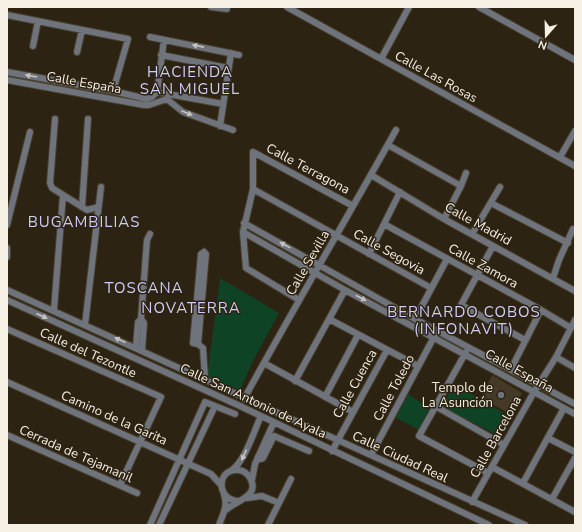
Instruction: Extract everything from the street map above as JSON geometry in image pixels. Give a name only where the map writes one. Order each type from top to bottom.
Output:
[{"type":"street","points":[[211,7],[227,8]]},
{"type":"street","name":"Calle Las Rosas","points":[[287,7],[575,166]]},
{"type":"street","points":[[381,59],[409,7]]},
{"type":"street","points":[[479,7],[575,60]]},
{"type":"street","points":[[7,15],[128,39],[113,91]]},
{"type":"street","points":[[33,46],[38,21]]},
{"type":"street","points":[[76,52],[82,30]]},
{"type":"street","points":[[150,36],[239,55]]},
{"type":"street","points":[[155,97],[164,40]]},
{"type":"street","points":[[220,126],[231,53]]},
{"type":"street","points":[[161,55],[228,68]]},
{"type":"street","name":"Calle España","points":[[7,72],[113,91],[141,98],[155,97]]},
{"type":"street","points":[[16,82],[17,74]]},
{"type":"street","name":"Calle España","points":[[7,80],[144,105],[155,97]]},
{"type":"street","points":[[155,97],[164,100],[169,97]]},
{"type":"street","points":[[155,97],[169,97],[223,104]]},
{"type":"street","points":[[169,97],[183,112],[233,130]]},
{"type":"street","points":[[55,119],[50,183],[52,188],[82,207],[90,210],[98,207]]},
{"type":"street","points":[[82,207],[88,119]]},
{"type":"street","name":"Calle Sevilla","points":[[240,406],[396,130]]},
{"type":"street","points":[[560,158],[575,131]]},
{"type":"street","points":[[7,225],[30,132]]},
{"type":"street","points":[[388,144],[461,186]]},
{"type":"street","name":"Calle Terragona","points":[[253,189],[253,152],[353,206]]},
{"type":"street","points":[[444,218],[461,186],[466,173]]},
{"type":"street","name":"Calle Madrid","points":[[371,175],[493,246],[575,291]]},
{"type":"street","points":[[85,325],[100,187]]},
{"type":"street","points":[[472,234],[500,187]]},
{"type":"street","points":[[253,189],[243,232],[246,268],[299,300]]},
{"type":"street","name":"Calle Segovia","points":[[253,189],[431,288]]},
{"type":"street","points":[[369,254],[400,192]]},
{"type":"street","points":[[54,310],[63,195]]},
{"type":"street","points":[[491,203],[568,243]]},
{"type":"street","name":"Calle España","points":[[244,223],[415,319],[575,404]]},
{"type":"street","name":"Calle Zamora","points":[[384,224],[571,328]]},
{"type":"street","points":[[553,278],[559,260],[568,243],[573,229]]},
{"type":"street","name":"Calle España","points":[[243,232],[345,290],[575,414]]},
{"type":"street","points":[[136,347],[138,322],[141,319],[147,240],[150,234]]},
{"type":"street","points":[[493,246],[462,305],[525,340]]},
{"type":"street","points":[[7,248],[7,257]]},
{"type":"street","points":[[200,290],[206,254],[204,252],[201,254],[198,315],[193,343],[198,344],[203,348],[205,378]]},
{"type":"street","points":[[415,319],[447,259]]},
{"type":"street","name":"Calle Ciudad Real","points":[[7,290],[205,378],[472,502],[525,525]]},
{"type":"street","points":[[295,381],[345,290]]},
{"type":"street","name":"Calle San Antonio de Ayala","points":[[7,300],[240,406],[489,525]]},
{"type":"street","points":[[27,309],[31,300]]},
{"type":"street","points":[[511,369],[541,310]]},
{"type":"street","points":[[141,319],[144,323],[142,350]]},
{"type":"street","points":[[329,319],[418,366]]},
{"type":"street","name":"Calle Barcelona","points":[[472,502],[534,392],[556,357],[575,320]]},
{"type":"street","name":"Calle del Tezontle","points":[[7,329],[161,398],[140,442]]},
{"type":"street","name":"Calle Toledo","points":[[370,455],[438,331]]},
{"type":"street","points":[[325,397],[358,335]]},
{"type":"street","points":[[469,347],[419,436],[488,473]]},
{"type":"street","name":"Calle Cuenca","points":[[332,451],[387,350]]},
{"type":"street","points":[[150,365],[155,356]]},
{"type":"street","points":[[556,357],[575,368]]},
{"type":"street","points":[[264,363],[353,412]]},
{"type":"street","name":"Camino de la Garita","points":[[7,382],[211,474],[221,485]]},
{"type":"street","points":[[150,525],[205,402],[235,414]]},
{"type":"street","points":[[160,525],[215,406]]},
{"type":"street","points":[[435,406],[504,444]]},
{"type":"street","points":[[523,483],[564,408]]},
{"type":"street","points":[[219,525],[226,510],[221,485],[224,476],[238,466],[261,416]]},
{"type":"street","points":[[247,498],[251,492],[252,473],[274,422]]},
{"type":"street","points":[[257,426],[269,432]]},
{"type":"street","name":"Cerrada de Tejamanil","points":[[7,435],[137,493]]},
{"type":"street","points":[[258,458],[263,458],[274,436],[309,452]]},
{"type":"street","points":[[548,438],[575,452]]},
{"type":"street","points":[[120,485],[140,442]]},
{"type":"street","points":[[552,499],[575,458]]},
{"type":"street","points":[[492,466],[575,512]]},
{"type":"street","points":[[229,472],[241,470],[250,477],[252,483],[262,496],[278,503]]},
{"type":"street","name":"Camino de la Garita","points":[[211,474],[229,472]]},
{"type":"street","points":[[268,525],[291,479]]},
{"type":"street","points":[[223,494],[230,500],[239,501]]},
{"type":"street","points":[[226,510],[239,501],[247,498],[262,496]]},
{"type":"green space","points":[[220,278],[279,313],[254,359],[240,390],[207,377]]},
{"type":"green space","points":[[454,384],[509,416],[499,436],[442,407]]},
{"type":"green space","points":[[408,394],[429,408],[419,430],[395,417]]},
{"type":"building","name":"Templo de La Asunción","points":[[492,375],[522,393],[510,414],[481,398]]},
{"type":"place","name":"Templo de La Asunción","points":[[501,395]]},
{"type":"district","name":"HACIENDA SAN MIGUEL","points":[[190,80]]},
{"type":"district","name":"BUGAMBILIAS","points":[[84,222]]},
{"type":"district","name":"TOSCANA","points":[[144,288]]},
{"type":"district","name":"NOVATERRA","points":[[191,308]]},
{"type":"district","name":"BERNARDO COBOS (INFONAVIT)","points":[[464,320]]}]
